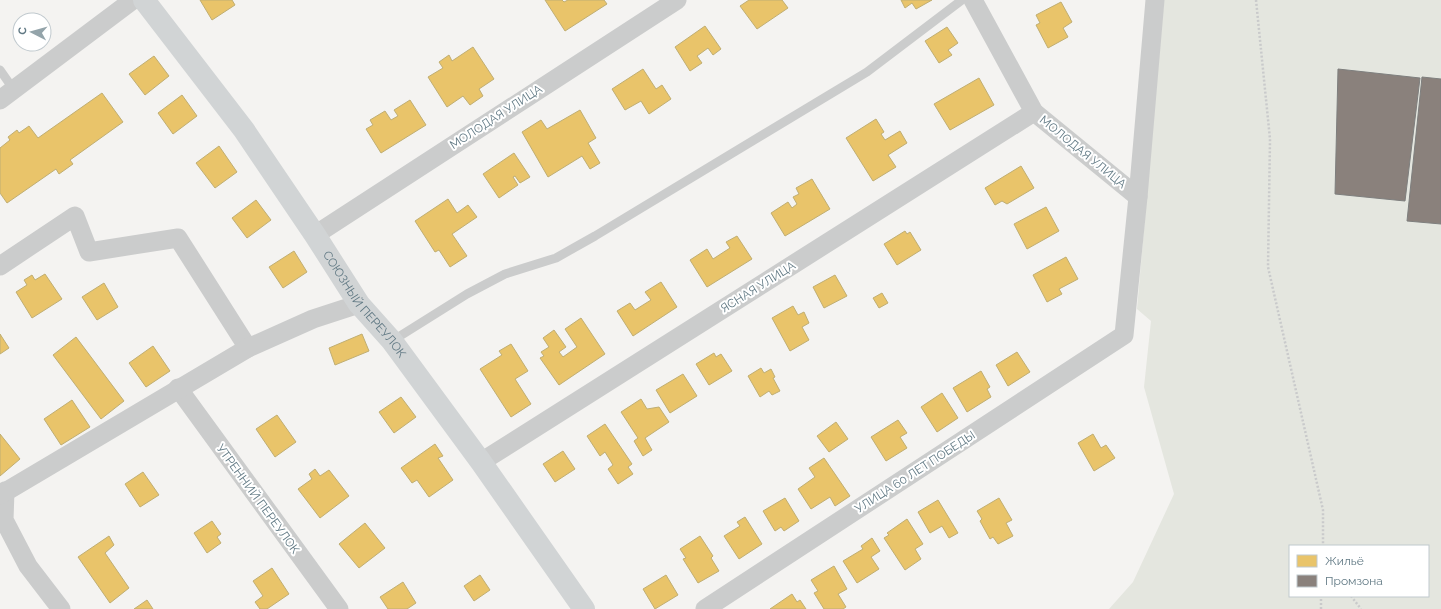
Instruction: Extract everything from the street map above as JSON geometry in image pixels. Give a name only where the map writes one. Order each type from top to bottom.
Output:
[{"type":"street","points":[[7,95],[133,0]]},
{"type":"street","name":"СОЮЗНЫЙ ПЕРЕУЛОК","points":[[144,0],[244,130],[360,304],[392,341],[481,462],[584,609]]},
{"type":"street","name":"МОЛОДАЯ УЛИЦА","points":[[315,235],[676,0]]},
{"type":"street","name":"МОЛОДАЯ УЛИЦА","points":[[973,0],[1034,112],[1138,197]]},
{"type":"street","points":[[1138,197],[1155,0]]},
{"type":"street","name":"ЯСНАЯ УЛИЦА","points":[[481,462],[1034,112]]},
{"type":"street","name":"УЛИЦА 60 ЛЕТ ПОБЕДЫ","points":[[705,609],[1124,335],[1138,197]]},
{"type":"street","points":[[0,266],[75,216],[89,252],[178,238],[248,348]]},
{"type":"street","points":[[61,609],[28,566],[4,520],[2,493],[248,348],[313,319],[360,304]]},
{"type":"street","name":"УТРЕННИЙ ПЕРЕУЛОК","points":[[178,388],[339,609]]},
{"type":"lane","points":[[392,341],[467,294],[505,274],[556,258],[595,236],[867,72],[962,0]]},
{"type":"lane","points":[[0,70],[7,95]]},
{"type":"path","points":[[1256,0],[1270,139],[1268,267],[1323,510],[1323,545]]},
{"type":"path","points":[[1321,609],[1322,597]]},
{"type":"path","points":[[1352,597],[1361,609]]},
{"type":"shaded area","points":[[1164,0],[1441,0],[1441,609],[1109,609],[1133,582],[1174,494],[1144,387],[1151,321],[1137,309]]},
{"type":"building: Жильё","points":[[200,0],[232,0],[235,5],[212,20]]},
{"type":"building: Жильё","points":[[545,0],[562,0],[564,2],[568,0],[604,0],[607,4],[565,31]]},
{"type":"building: Жильё","points":[[749,0],[782,0],[788,8],[757,29],[740,6]]},
{"type":"building: Жильё","points":[[901,0],[932,0],[916,9],[912,3],[905,8]]},
{"type":"building: Жильё","points":[[1061,2],[1072,22],[1063,28],[1068,37],[1048,48],[1036,25],[1040,23],[1036,15]]},
{"type":"building: Жильё","points":[[705,26],[721,49],[713,55],[708,48],[697,56],[702,63],[690,71],[675,47]]},
{"type":"building: Жильё","points":[[947,27],[958,43],[948,50],[952,55],[939,63],[925,41]]},
{"type":"building: Жильё","points":[[473,47],[494,79],[479,89],[483,96],[470,105],[463,96],[447,107],[428,77],[443,68],[439,62],[449,55],[452,61]]},
{"type":"building: Жильё","points":[[154,56],[169,76],[145,95],[129,74]]},
{"type":"building: Жильё","points":[[643,69],[656,89],[662,85],[671,99],[649,114],[641,101],[625,110],[612,89]]},
{"type":"building: Жильё","points":[[979,78],[994,105],[950,130],[934,104]]},
{"type":"building: Жильё","points":[[102,93],[123,122],[70,160],[73,164],[59,174],[56,169],[7,203],[0,193],[0,148],[10,140],[8,137],[17,130],[19,133],[29,126],[38,138]]},
{"type":"building: Жильё","points":[[182,95],[197,116],[173,134],[158,113]]},
{"type":"building: Жильё","points":[[410,100],[426,125],[381,153],[366,129],[373,125],[370,120],[385,111],[391,120],[398,116],[394,110]]},
{"type":"building: Жильё","points":[[580,110],[596,138],[588,143],[600,163],[590,169],[582,156],[548,177],[522,132],[541,120],[547,129]]},
{"type":"building: Жильё","points":[[876,119],[884,132],[881,134],[885,140],[900,131],[907,143],[888,155],[896,167],[873,181],[846,138]]},
{"type":"building: Жильё","points":[[219,146],[237,172],[215,188],[196,163]]},
{"type":"building: Жильё","points":[[514,153],[530,177],[520,183],[515,176],[513,177],[518,185],[499,198],[483,174]]},
{"type":"building: Жильё","points":[[1021,166],[1034,188],[1007,204],[1002,201],[995,205],[985,188]]},
{"type":"building: Жильё","points":[[812,179],[830,209],[785,236],[771,213],[788,202],[792,208],[797,204],[793,197],[799,194],[796,188]]},
{"type":"building: Жильё","points":[[448,199],[457,213],[468,205],[477,217],[452,234],[467,256],[450,267],[439,250],[435,252],[415,221]]},
{"type":"building: Жильё","points":[[256,200],[271,220],[247,238],[232,218]]},
{"type":"building: Жильё","points":[[1046,207],[1059,231],[1027,249],[1014,224]]},
{"type":"building: Жильё","points":[[905,231],[907,234],[910,232],[921,250],[897,265],[884,244]]},
{"type":"building: Жильё","points":[[737,236],[752,259],[707,287],[690,260],[707,249],[713,259],[730,248],[726,242]]},
{"type":"building: Жильё","points":[[294,251],[307,272],[283,288],[269,267]]},
{"type":"building: Жильё","points":[[1066,257],[1078,279],[1059,289],[1062,294],[1047,302],[1033,275]]},
{"type":"building: Жильё","points":[[45,274],[62,299],[32,318],[16,292],[27,285],[24,280],[32,275],[35,280]]},
{"type":"building: Жильё","points":[[835,275],[847,296],[824,308],[813,287]]},
{"type":"building: Жильё","points":[[661,282],[677,307],[633,336],[617,311],[630,303],[635,310],[651,300],[645,292]]},
{"type":"building: Жильё","points":[[104,283],[118,307],[97,320],[82,297]]},
{"type":"building: Жильё","points":[[882,293],[888,303],[879,308],[873,298]]},
{"type":"building: Жильё","points":[[793,306],[798,315],[804,312],[809,323],[802,327],[809,340],[790,351],[772,318]]},
{"type":"building: Жильё","points":[[581,318],[605,354],[559,385],[540,358],[544,356],[541,352],[549,347],[543,338],[554,330],[566,347],[559,352],[563,357],[577,347],[565,329]]},
{"type":"building: Жильё","points":[[0,334],[9,348],[0,354]]},
{"type":"building: Жильё","points":[[362,334],[369,351],[335,365],[329,348]]},
{"type":"building: Жильё","points":[[76,337],[124,401],[101,419],[53,355]]},
{"type":"building: Жильё","points":[[511,344],[528,371],[515,379],[531,404],[511,417],[480,369],[502,355],[499,351]]},
{"type":"building: Жильё","points":[[153,346],[170,371],[146,387],[129,363]]},
{"type":"building: Жильё","points":[[1017,352],[1030,372],[1008,386],[996,365]]},
{"type":"building: Жильё","points":[[714,353],[716,357],[721,354],[732,371],[709,385],[696,364]]},
{"type":"building: Жильё","points":[[761,368],[764,373],[771,369],[775,377],[773,378],[780,391],[772,395],[769,391],[760,397],[748,376]]},
{"type":"building: Жильё","points":[[981,371],[990,387],[987,389],[991,397],[967,412],[953,388]]},
{"type":"building: Жильё","points":[[683,374],[697,396],[670,413],[656,390]]},
{"type":"building: Жильё","points":[[942,393],[958,418],[937,432],[921,407]]},
{"type":"building: Жильё","points":[[401,397],[416,417],[394,433],[379,412]]},
{"type":"building: Жильё","points":[[641,399],[647,409],[659,407],[669,422],[645,438],[652,450],[643,456],[634,441],[638,438],[621,412]]},
{"type":"building: Жильё","points":[[72,400],[90,427],[61,445],[44,419]]},
{"type":"building: Жильё","points":[[277,415],[296,442],[275,457],[256,429]]},
{"type":"building: Жильё","points":[[898,420],[907,433],[900,437],[907,448],[886,461],[871,437]]},
{"type":"building: Жильё","points":[[836,422],[848,439],[829,452],[817,436]]},
{"type":"building: Жильё","points":[[605,424],[632,464],[628,467],[633,474],[618,484],[608,469],[613,465],[605,452],[600,456],[587,436]]},
{"type":"building: Жильё","points":[[0,434],[20,459],[0,476]]},
{"type":"building: Жильё","points":[[1093,434],[1101,448],[1106,445],[1115,458],[1094,471],[1078,443]]},
{"type":"building: Жильё","points":[[435,444],[443,456],[438,458],[453,480],[429,497],[417,480],[412,483],[401,468]]},
{"type":"building: Жильё","points":[[563,451],[575,469],[555,482],[543,464]]},
{"type":"building: Жильё","points":[[824,458],[850,496],[835,506],[830,497],[811,509],[798,489],[815,477],[809,468]]},
{"type":"building: Жильё","points":[[315,469],[320,476],[329,470],[349,496],[320,518],[298,489],[312,479],[309,474]]},
{"type":"building: Жильё","points":[[143,472],[159,495],[140,507],[125,484]]},
{"type":"building: Жильё","points":[[785,498],[799,521],[784,531],[781,527],[775,531],[763,511]]},
{"type":"building: Жильё","points":[[999,498],[1012,520],[1006,523],[1013,536],[998,544],[993,537],[990,539],[980,521],[982,519],[977,511]]},
{"type":"building: Жильё","points":[[938,500],[958,533],[949,538],[942,526],[930,533],[918,512]]},
{"type":"building: Жильё","points":[[745,517],[762,544],[739,559],[724,536],[740,526],[737,522]]},
{"type":"building: Жильё","points":[[907,519],[923,544],[915,549],[921,559],[905,570],[884,538],[889,535],[887,533]]},
{"type":"building: Жильё","points":[[212,521],[221,534],[217,537],[221,543],[207,553],[194,533]]},
{"type":"building: Жильё","points":[[365,523],[385,548],[359,568],[339,544]]},
{"type":"building: Жильё","points":[[109,536],[114,545],[105,553],[129,588],[110,603],[78,557]]},
{"type":"building: Жильё","points":[[700,536],[713,556],[711,558],[719,571],[698,583],[683,559],[686,558],[680,549]]},
{"type":"building: Жильё","points":[[872,538],[880,551],[871,557],[879,569],[857,583],[843,561],[863,549],[861,546]]},
{"type":"building: Жильё","points":[[834,566],[847,589],[838,594],[846,607],[843,609],[824,609],[814,593],[818,591],[811,580]]},
{"type":"building: Жильё","points":[[272,568],[289,594],[267,609],[260,609],[255,602],[263,596],[253,581]]},
{"type":"building: Жильё","points":[[480,575],[490,590],[474,601],[464,586]]},
{"type":"building: Жильё","points":[[666,575],[678,595],[655,609],[643,589]]},
{"type":"building: Жильё","points":[[403,582],[416,603],[407,609],[388,609],[380,597]]},
{"type":"building: Жильё","points":[[792,594],[797,602],[800,600],[806,609],[770,609]]},
{"type":"building: Жильё","points":[[147,600],[153,609],[134,609]]},
{"type":"building: Промзона","points":[[1338,69],[1420,78],[1405,201],[1335,194]]},
{"type":"building: Промзона","points":[[1422,77],[1441,79],[1441,224],[1407,221]]}]
